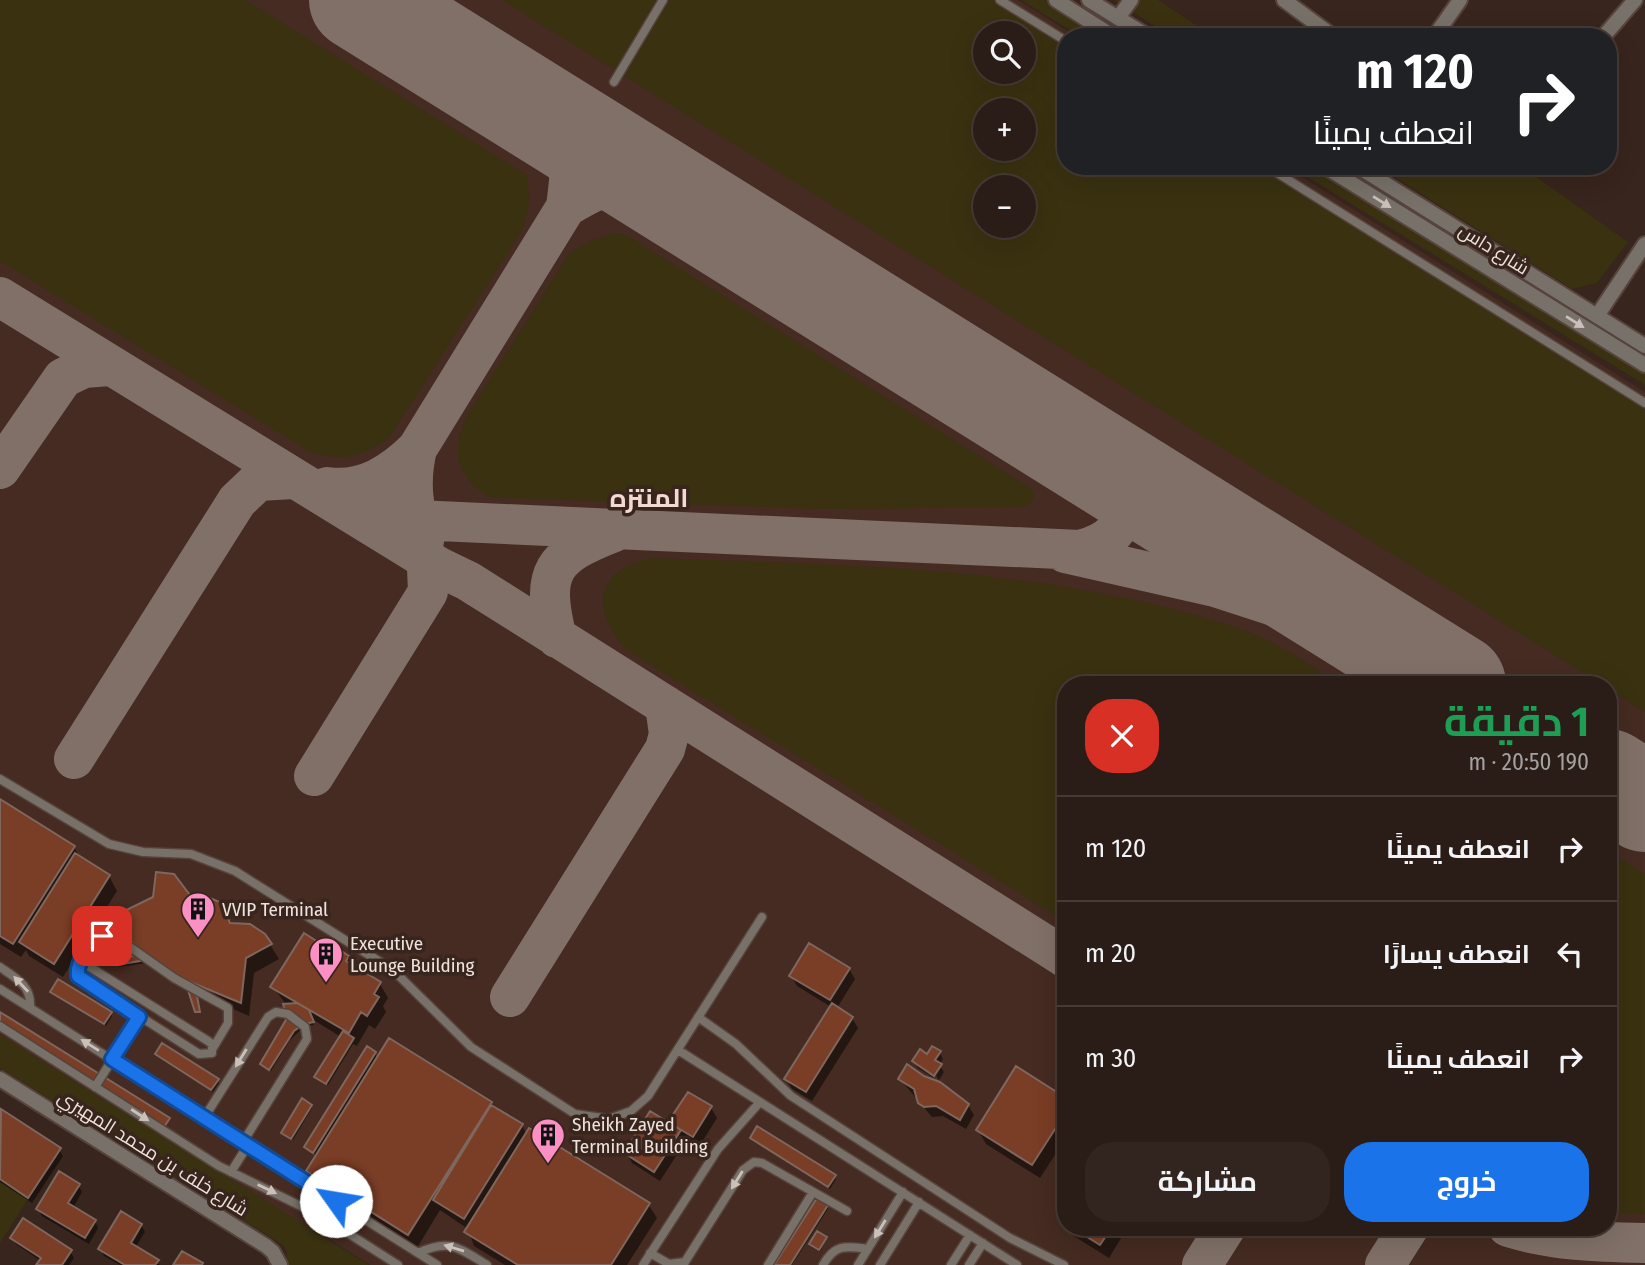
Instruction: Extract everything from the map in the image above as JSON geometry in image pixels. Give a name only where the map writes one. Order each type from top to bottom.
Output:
[{"type":"street","points":[[1056,0],[1100,28]]},
{"type":"street","points":[[1089,0],[1134,28]]},
{"type":"street","points":[[1118,18],[1131,0]]},
{"type":"street","points":[[1284,0],[1322,28]]},
{"type":"street","points":[[1440,28],[1460,0]]},
{"type":"street","points":[[1611,28],[1635,0]]},
{"type":"street","name":"شارع داس","points":[[1339,175],[1645,365]]},
{"type":"street","name":"شارع داس","points":[[1371,175],[1645,346]]},
{"type":"street","points":[[1597,316],[1645,244]]},
{"type":"street","name":"شارع خلف بن محمد المهيري","points":[[0,1079],[266,1246],[274,1252],[280,1265]]},
{"type":"lane","points":[[614,82],[663,0]]},
{"type":"lane","points":[[1000,0],[1057,35]]},
{"type":"lane","points":[[1280,175],[1645,403]]},
{"type":"lane","points":[[0,779],[109,844],[135,851],[191,854],[235,871],[393,970],[471,1048],[575,1114],[609,1119],[631,1111],[648,1096],[762,917]]},
{"type":"lane","points":[[97,938],[120,940],[174,978],[228,1008],[228,1023],[212,1052],[204,1056],[139,1017],[81,979],[78,968],[97,938]]},
{"type":"lane","points":[[78,968],[89,965],[208,1041],[213,1048]]},
{"type":"lane","points":[[0,967],[25,985],[30,997],[30,1008]]},
{"type":"lane","points":[[0,989],[438,1265]]},
{"type":"lane","points":[[204,1118],[268,1017],[276,1012],[293,1016],[304,1025],[307,1039],[231,1172]]},
{"type":"lane","points":[[95,1087],[139,1017]]},
{"type":"lane","points":[[698,1017],[736,1044],[791,1096],[1010,1238],[1064,1265]]},
{"type":"lane","points":[[0,1026],[231,1172],[311,1211],[398,1265]]},
{"type":"lane","points":[[678,1050],[1017,1265]]},
{"type":"lane","points":[[643,1265],[718,1149],[760,1102]]},
{"type":"lane","points":[[650,1253],[669,1264],[684,1264],[749,1163],[762,1163],[847,1211]]},
{"type":"lane","points":[[768,1265],[813,1192]]},
{"type":"lane","points":[[858,1265],[903,1192]]},
{"type":"lane","points":[[880,1265],[919,1202]]},
{"type":"lane","points":[[951,1265],[970,1235]]},
{"type":"lane","points":[[968,1265],[983,1243]]},
{"type":"lane","points":[[418,1253],[438,1245],[453,1245],[487,1265]]},
{"type":"lane","points":[[822,1265],[832,1251],[840,1246],[867,1249]]},
{"type":"shaded area","points":[[0,0],[1018,0],[1063,28],[1057,28],[1057,175],[1298,175],[1645,392],[1645,1265],[370,1265],[323,1235],[295,1240],[0,1056]]},
{"type":"sand","points":[[0,0],[246,0],[527,175],[530,200],[523,229],[389,438],[369,450],[348,456],[328,456],[305,449],[0,261]]},
{"type":"sand","points":[[502,0],[999,0],[1032,21],[973,21],[973,84],[1036,84],[1036,23],[1057,36],[1057,175],[1279,175],[1645,403],[1645,712],[1617,695],[1617,676],[1588,676]]},
{"type":"sand","points":[[1021,0],[1063,0],[1108,28],[1066,28]]},
{"type":"sand","points":[[1114,0],[1158,0],[1200,28],[1158,28]]},
{"type":"sand","points":[[1305,175],[1348,175],[1645,359],[1645,385]]},
{"type":"sand","points":[[1391,175],[1534,175],[1628,242],[1597,283],[1572,289]]},
{"type":"sand","points":[[615,233],[628,236],[1032,489],[1034,496],[1030,504],[1021,507],[823,509],[489,497],[469,480],[459,461],[459,441],[467,416],[570,252],[592,240]]},
{"type":"sand","points":[[653,558],[895,568],[1075,588],[1169,608],[1238,628],[1280,647],[1327,676],[1057,676],[1057,916],[628,651],[615,636],[603,607],[609,582],[619,571],[634,563]]},
{"type":"sand","points":[[1617,857],[1645,874],[1645,1214],[1617,1212]]},
{"type":"sand","points":[[0,1035],[369,1265],[287,1265],[287,1252],[283,1245],[0,1068]]},
{"type":"sand","points":[[0,1181],[28,1199],[0,1243]]},
{"type":"building","points":[[0,799],[75,846],[13,944],[0,936]]},
{"type":"building","points":[[75,853],[110,875],[54,964],[19,942]]},
{"type":"building","name":"VVIP Terminal","points":[[156,872],[174,874],[190,895],[205,896],[222,903],[230,923],[250,924],[265,934],[272,944],[246,958],[241,1003],[183,979],[143,953],[108,919],[153,897]]},
{"type":"building","name":"Executive Lounge Building","points":[[304,933],[329,949],[332,945],[349,956],[346,961],[381,982],[374,994],[379,997],[367,1016],[361,1012],[349,1033],[270,987]]},
{"type":"building","points":[[809,943],[850,968],[830,1000],[789,976]]},
{"type":"building","points":[[143,953],[152,959],[116,965],[115,961]]},
{"type":"building","points":[[58,979],[112,1012],[104,1024],[50,992]]},
{"type":"building","points":[[185,981],[195,985],[200,1012],[195,1012]]},
{"type":"building","points":[[297,1003],[309,1010],[314,1022],[304,1024],[294,1031],[269,1070],[260,1064],[287,1018],[283,1004]]},
{"type":"building","points":[[832,1003],[853,1017],[806,1092],[784,1079]]},
{"type":"building","points":[[0,1012],[170,1118],[162,1130],[0,1029]]},
{"type":"building","points":[[343,1031],[354,1038],[326,1084],[314,1077]]},
{"type":"building","points":[[389,1038],[492,1102],[408,1235],[306,1171]]},
{"type":"building","points":[[162,1043],[219,1079],[211,1090],[155,1054]]},
{"type":"building","points":[[367,1046],[376,1052],[313,1153],[304,1147]]},
{"type":"building","points":[[932,1046],[941,1051],[935,1060],[942,1064],[934,1076],[912,1061],[920,1049],[927,1054]]},
{"type":"building","points":[[907,1064],[924,1076],[940,1082],[969,1104],[960,1120],[936,1106],[924,1107],[918,1103],[914,1089],[898,1079]]},
{"type":"building","points":[[1016,1066],[1057,1092],[1057,1126],[1032,1165],[976,1130]]},
{"type":"building","points":[[688,1092],[712,1106],[693,1137],[668,1122]]},
{"type":"building","points":[[302,1098],[312,1105],[291,1139],[281,1133]]},
{"type":"building","points":[[491,1105],[523,1124],[464,1219],[433,1200]]},
{"type":"building","points":[[1,1109],[61,1148],[28,1198],[0,1179]]},
{"type":"building","points":[[650,1111],[681,1130],[654,1172],[624,1153]]},
{"type":"building","points":[[757,1126],[836,1175],[828,1187],[750,1138]]},
{"type":"building","name":"Sheikh Zayed Terminal Building","points":[[529,1128],[650,1203],[611,1265],[518,1265],[464,1232]]},
{"type":"building","points":[[59,1171],[80,1184],[68,1203],[96,1220],[85,1238],[36,1209]]},
{"type":"building","points":[[817,1198],[828,1205],[790,1265],[774,1265]]},
{"type":"building","points":[[121,1211],[142,1224],[131,1243],[159,1260],[155,1265],[125,1265],[98,1249]]},
{"type":"building","points":[[23,1218],[72,1250],[62,1265],[36,1265],[41,1258],[10,1238]]},
{"type":"building","points":[[817,1231],[827,1237],[819,1250],[809,1244]]},
{"type":"building","points":[[1086,1236],[1106,1236],[1100,1245]]},
{"type":"building","points":[[182,1251],[203,1263],[202,1265],[173,1265]]},
{"type":"taxiway","points":[[417,449],[566,207],[570,163],[565,142],[536,110]]},
{"type":"taxiway","points":[[566,207],[596,191],[619,184],[642,187],[675,197]]},
{"type":"taxiway","points":[[0,297],[439,567],[468,581],[1057,952]]},
{"type":"taxiway","points":[[0,469],[63,378],[84,368],[109,366]]},
{"type":"taxiway","points":[[327,487],[365,484],[387,473],[417,449],[413,496],[424,541]]},
{"type":"taxiway","points":[[364,503],[417,520],[1080,550],[1101,542],[1114,532],[1120,521],[1121,508],[1108,481],[1085,453]]},
{"type":"taxiway","points":[[74,759],[237,501],[258,481],[294,479]]},
{"type":"taxiway","points":[[557,638],[550,597],[551,581],[556,569],[564,558],[577,549],[614,532]]},
{"type":"taxiway","points":[[1065,553],[1215,587],[1323,622],[1438,676]]},
{"type":"taxiway","points":[[314,776],[428,592],[427,568],[423,557]]},
{"type":"taxiway","points":[[510,997],[665,749],[669,734],[665,705]]},
{"type":"taxiway","points":[[1202,1265],[1220,1236]]},
{"type":"taxiway","points":[[1385,1265],[1403,1236]]},
{"type":"taxiway","points":[[1548,1236],[1645,1243]]},
{"type":"runway","points":[[359,0],[1443,676]]},
{"type":"runway","points":[[1617,785],[1645,802]]},
{"type":"place","name":"VVIP Terminal","points":[[198,939]]},
{"type":"place","name":"Executive Lounge Building","points":[[326,984]]},
{"type":"place","name":"Sheikh Zayed Terminal Building","points":[[548,1165]]},
{"type":"district","name":"المنتزه","points":[[649,498]]},
{"type":"route","points":[[102,936],[97,938],[86,952],[76,972],[81,979],[139,1017],[112,1059],[336,1201]]}]
